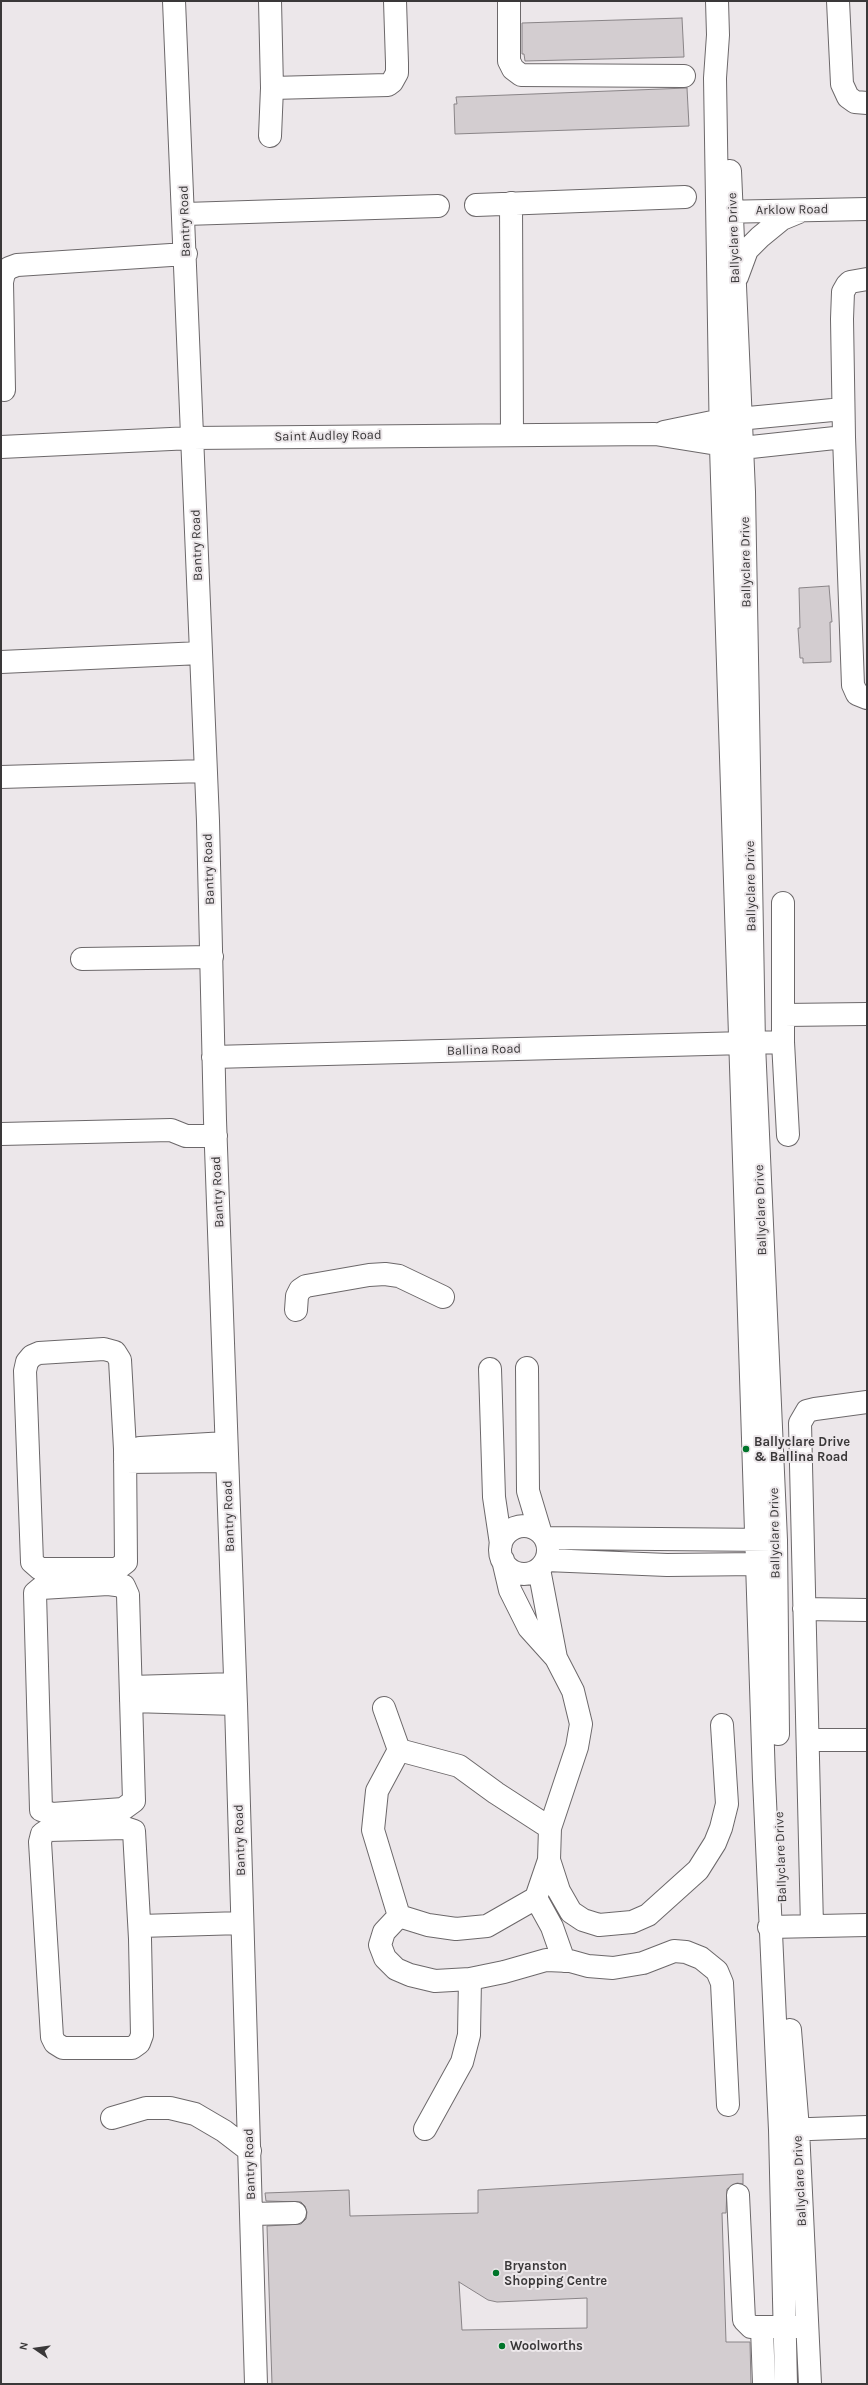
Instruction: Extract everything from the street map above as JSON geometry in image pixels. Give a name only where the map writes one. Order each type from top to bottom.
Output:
[{"type":"street","name":"Bantry Road","points":[[174,1],[185,214],[212,957],[215,1128],[236,1694],[256,2384]]},
{"type":"street","points":[[270,1],[272,88],[270,136]]},
{"type":"street","points":[[272,88],[388,85],[392,82],[397,73],[395,1]]},
{"type":"street","points":[[509,1],[509,61],[513,69],[521,75],[684,76]]},
{"type":"street","name":"Ballyclare Drive","points":[[717,1],[718,35],[715,55],[725,211],[747,1043],[767,1563],[778,1776],[777,1927],[789,2130],[808,2327],[810,2384]]},
{"type":"street","points":[[838,1],[842,84],[848,97],[854,102],[867,103]]},
{"type":"street","points":[[476,205],[685,197]]},
{"type":"street","points":[[511,203],[512,435]]},
{"type":"street","points":[[185,214],[438,206]]},
{"type":"street","name":"Arklow Road","points":[[725,211],[867,209]]},
{"type":"street","points":[[735,281],[748,250],[760,238],[782,219],[806,210]]},
{"type":"street","name":"Ballyclare Drive","points":[[725,211],[735,281],[731,420]]},
{"type":"street","points":[[4,390],[2,282],[4,273],[9,268],[17,265],[186,254]]},
{"type":"street","points":[[867,279],[850,282],[843,292],[843,408],[853,686],[857,694],[867,698]]},
{"type":"street","name":"Saint Audley Road","points":[[655,434],[731,420],[843,408]]},
{"type":"street","name":"Saint Audley Road","points":[[1,447],[192,438],[655,434],[732,447],[844,437]]},
{"type":"street","points":[[1,662],[201,653]]},
{"type":"street","points":[[1,777],[205,771]]},
{"type":"street","points":[[783,903],[784,1042],[788,1135]]},
{"type":"street","points":[[82,959],[212,957]]},
{"type":"street","points":[[784,1015],[867,1014]]},
{"type":"street","name":"Ballina Road","points":[[213,1057],[784,1042]]},
{"type":"street","points":[[1,1134],[171,1130],[185,1123],[215,1128]]},
{"type":"street","points":[[296,1310],[297,1296],[300,1290],[306,1286],[369,1275],[385,1274],[399,1276],[443,1297]]},
{"type":"street","points":[[104,1349],[110,1350],[117,1354],[120,1360],[125,1456],[127,1556],[123,1566],[117,1569],[45,1570],[34,1566],[32,1562],[25,1371],[27,1362],[32,1356],[39,1353],[104,1349]]},
{"type":"street","points":[[527,1368],[528,1491],[542,1534],[548,1545],[542,1564],[556,1658]]},
{"type":"street","points":[[399,1916],[428,1925],[456,1929],[487,1926],[536,1898],[549,1860],[550,1828],[577,1747],[582,1724],[573,1691],[556,1658],[529,1628],[510,1590],[502,1552],[494,1497],[490,1369]]},
{"type":"street","points":[[812,1926],[809,1740],[804,1609],[804,1536],[799,1430],[801,1418],[807,1411],[867,1402]]},
{"type":"street","points":[[125,1456],[226,1452]]},
{"type":"street","points":[[804,1536],[767,1540],[542,1534],[525,1526],[517,1527],[504,1537],[502,1552],[513,1571],[520,1573],[528,1573],[542,1564],[668,1565],[767,1563],[804,1559]]},
{"type":"street","points":[[108,1584],[118,1584],[126,1589],[129,1603],[131,1694],[134,1801],[123,1810],[52,1814],[41,1810],[34,1596],[37,1590],[44,1587],[108,1584]]},
{"type":"street","points":[[804,1609],[867,1610]]},
{"type":"street","points":[[131,1694],[236,1694]]},
{"type":"street","points":[[384,1708],[399,1750],[377,1790],[373,1830],[399,1916]]},
{"type":"street","points":[[549,1860],[559,1891],[571,1912],[582,1920],[599,1925],[613,1925],[632,1922],[648,1915],[698,1870],[707,1857],[721,1828],[726,1804],[722,1725]]},
{"type":"street","points":[[809,1740],[867,1740]]},
{"type":"street","points":[[399,1750],[459,1766],[496,1793],[550,1828]]},
{"type":"street","points":[[125,1828],[134,1831],[140,1933],[142,2028],[139,2043],[132,2048],[68,2049],[60,2047],[52,2037],[40,1842],[42,1834],[48,1830],[125,1828]]},
{"type":"street","points":[[536,1898],[552,1927],[564,1961]]},
{"type":"street","points":[[399,1916],[384,1932],[380,1945],[385,1958],[396,1969],[410,1975],[435,1981],[470,1979],[504,1972],[546,1960],[613,1968],[643,1963],[674,1951],[686,1952],[700,1958],[717,1971],[722,1983],[728,2105]]},
{"type":"street","points":[[777,1927],[867,1925]]},
{"type":"street","points":[[140,1933],[242,1930]]},
{"type":"street","points":[[425,2129],[462,2062],[469,2035],[470,1979]]},
{"type":"street","points":[[112,2118],[146,2108],[170,2108],[195,2114],[224,2131],[250,2151]]},
{"type":"street","points":[[789,2130],[867,2127]]},
{"type":"street","name":"Ballyclare Drive","points":[[786,2384],[785,2327],[789,2130]]},
{"type":"street","points":[[738,2195],[743,2315],[751,2327],[808,2327]]},
{"type":"street","points":[[251,2214],[295,2214]]},
{"type":"street","points":[[762,2328],[764,2384]]},
{"type":"building","points":[[682,18],[684,57],[525,61],[524,54],[522,54],[522,23]]},
{"type":"building","points":[[687,88],[689,126],[455,134],[454,104],[457,104],[456,97]]},
{"type":"building","points":[[829,586],[832,622],[830,622],[831,662],[803,663],[803,658],[800,658],[798,628],[800,628],[799,588]]},
{"type":"building","name":"Bryanston Shopping Centre","points":[[743,2174],[743,2184],[737,2183],[727,2189],[726,2213],[722,2213],[726,2342],[750,2342],[751,2384],[272,2384],[267,2226],[301,2224],[306,2219],[307,2212],[305,2206],[301,2202],[266,2201],[265,2193],[349,2190],[350,2216],[478,2213],[478,2190]],"holes":[[[459,2282],[488,2300],[497,2302],[587,2298],[587,2328],[462,2330]]]},
{"type":"place","name":"Ballyclare Drive & Ballina Road","points":[[746,1449]]},
{"type":"place","name":"Bryanston Shopping Centre","points":[[496,2273]]},
{"type":"place","name":"Woolworths","points":[[502,2346]]}]
